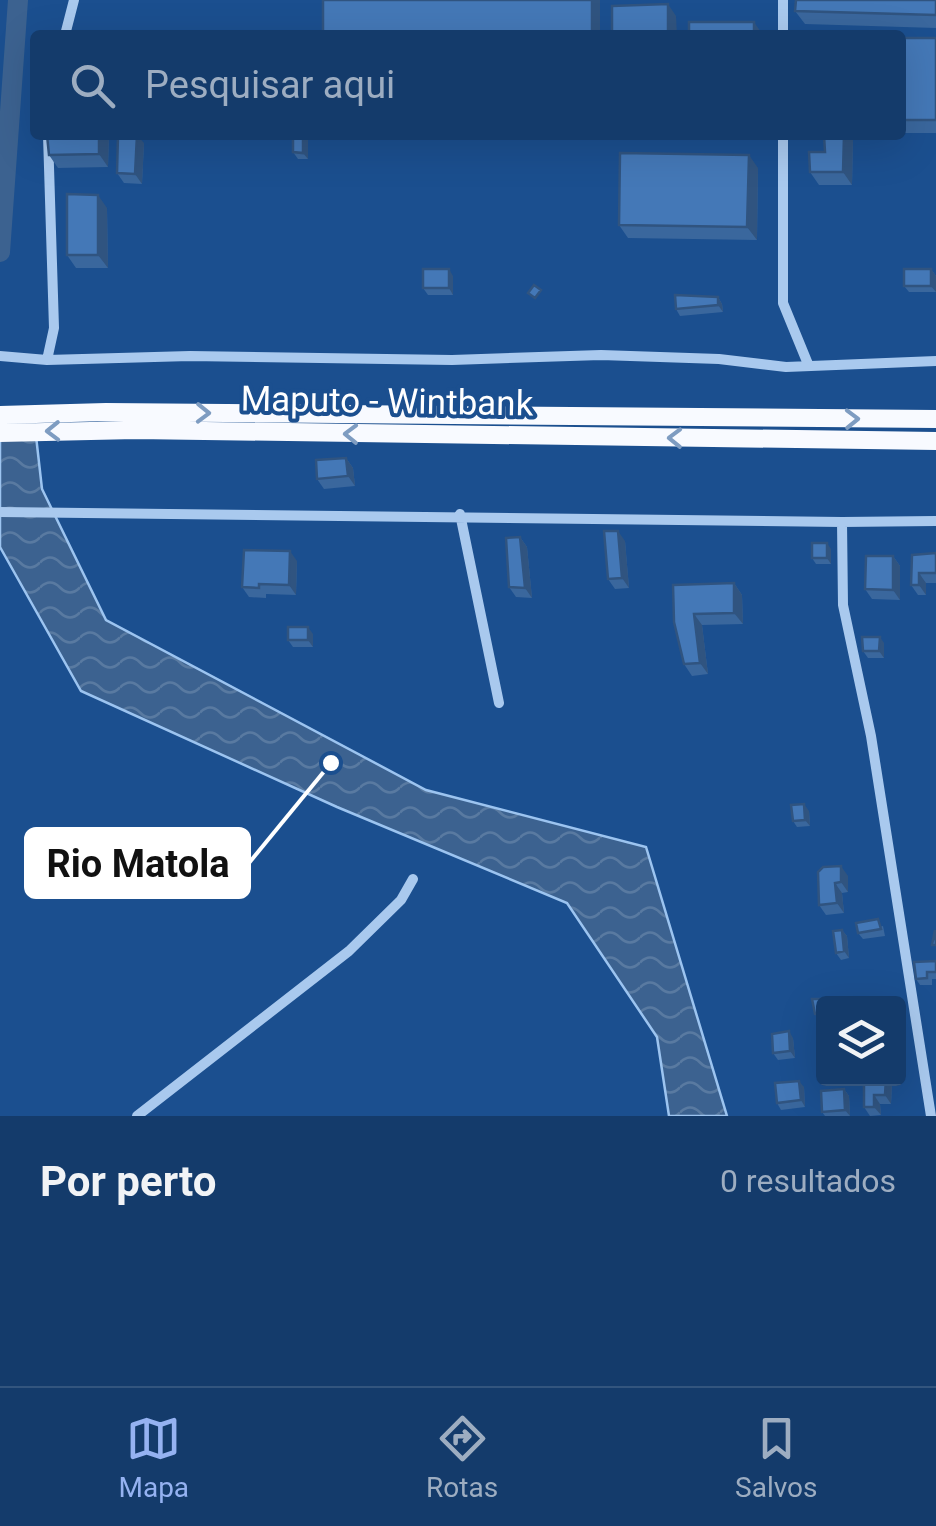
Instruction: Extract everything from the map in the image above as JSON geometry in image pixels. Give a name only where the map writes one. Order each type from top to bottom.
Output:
[{"type":"highway","name":"Maputo - Wintbank","points":[[0,416],[106,412],[936,419]]},
{"type":"highway","name":"Maputo - Wintbank","points":[[0,433],[106,430],[936,441]]},
{"type":"street","points":[[66,30],[74,0]]},
{"type":"street","points":[[783,0],[783,30]]},
{"type":"street","points":[[48,140],[54,328],[48,360]]},
{"type":"street","points":[[783,140],[783,303],[808,364]]},
{"type":"street","points":[[0,356],[48,360],[601,356],[718,359],[786,367],[936,360]]},
{"type":"street","points":[[0,512],[936,521]]},
{"type":"street","points":[[460,514],[499,703]]},
{"type":"street","points":[[842,522],[843,605],[870,736],[932,1116]]},
{"type":"street","points":[[137,1116],[350,951],[401,900],[413,879]]},
{"type":"water","points":[[36,436],[42,489],[106,620],[426,790],[646,847],[727,1116],[669,1116],[657,1037],[567,903],[337,807],[81,691],[0,547],[0,438]]},
{"type":"building","points":[[323,0],[592,0],[592,30],[323,30]]},
{"type":"building","points":[[796,0],[936,0],[936,15],[795,11]]},
{"type":"building","points":[[668,4],[668,30],[612,30],[612,6]]},
{"type":"building","points":[[689,22],[754,22],[754,30],[689,30]]},
{"type":"building","points":[[906,38],[936,38],[936,120],[906,120]]},
{"type":"building","points":[[48,140],[99,140],[99,154],[49,155]]},
{"type":"building","points":[[118,140],[137,140],[135,174],[117,173]]},
{"type":"building","points":[[293,140],[303,140],[303,153],[293,152]]},
{"type":"building","points":[[824,140],[844,140],[843,172],[810,172],[809,152],[825,152]]},
{"type":"building","points":[[620,153],[749,155],[747,227],[619,225]]},
{"type":"building","points":[[67,194],[98,195],[98,255],[67,255]]},
{"type":"building","points":[[423,269],[449,269],[449,288],[423,288]]},
{"type":"building","points":[[904,269],[931,269],[931,286],[904,286]]},
{"type":"building","points":[[534,285],[541,290],[535,298],[528,293]]},
{"type":"building","points":[[675,295],[718,297],[718,305],[676,309]]},
{"type":"building","points":[[346,458],[348,476],[317,479],[316,460]]},
{"type":"building","points":[[604,531],[618,531],[622,578],[608,579]]},
{"type":"building","points":[[520,537],[525,588],[509,587],[506,538]]},
{"type":"building","points":[[812,543],[827,543],[827,558],[812,558]]},
{"type":"building","points":[[244,550],[290,551],[289,585],[242,587]]},
{"type":"building","points":[[936,553],[936,573],[919,573],[919,585],[911,585],[912,555]]},
{"type":"building","points":[[866,556],[893,556],[893,590],[865,589]]},
{"type":"building","points":[[734,583],[734,613],[694,614],[700,663],[684,664],[674,622],[673,585]]},
{"type":"building","points":[[288,627],[308,627],[308,640],[288,640]]},
{"type":"building","points":[[862,637],[880,637],[879,651],[863,651]]},
{"type":"building","points":[[804,804],[805,820],[793,821],[791,805]]},
{"type":"building","points":[[841,866],[841,882],[835,883],[837,903],[819,905],[818,872],[823,867]]},
{"type":"building","points":[[878,919],[881,929],[858,933],[856,923]]},
{"type":"building","points":[[842,930],[844,951],[836,953],[833,931]]},
{"type":"building","points":[[936,961],[936,972],[916,979],[914,962]]},
{"type":"building","points":[[789,1031],[790,1051],[773,1053],[772,1034]]},
{"type":"building","points":[[799,1081],[801,1100],[777,1103],[775,1083]]},
{"type":"building","points":[[864,1086],[886,1086],[885,1095],[874,1095],[874,1107],[864,1107]]},
{"type":"building","points":[[844,1089],[845,1110],[822,1112],[821,1091]]},
{"type":"waterway","points":[[0,252],[18,0]]},
{"type":"place","name":"Rio Matola","points":[[331,763]]}]
